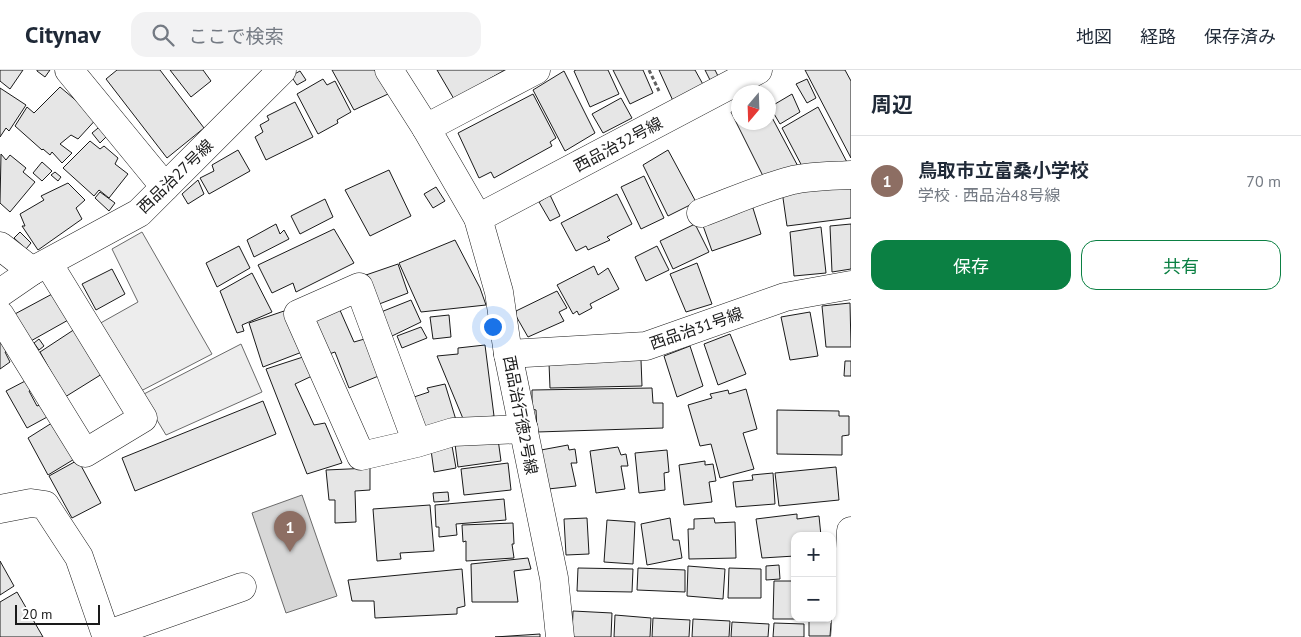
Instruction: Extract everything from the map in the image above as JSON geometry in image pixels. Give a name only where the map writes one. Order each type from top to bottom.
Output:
[{"type":"street","points":[[69,70],[165,188]]},
{"type":"street","name":"西品治27号線","points":[[0,294],[40,267],[139,213],[282,70]]},
{"type":"street","name":"西品治行徳2号線","points":[[389,70],[426,128],[478,218],[499,292],[508,354],[554,578],[560,637]]},
{"type":"street","points":[[426,128],[536,70]]},
{"type":"street","name":"西品治32号線","points":[[478,218],[758,70]]},
{"type":"street","points":[[701,213],[794,180],[822,176],[851,175]]},
{"type":"street","points":[[0,246],[40,267],[143,418],[85,453],[0,315]]},
{"type":"street","name":"西品治31号線","points":[[508,354],[646,346],[785,297],[851,285]]},
{"type":"street","points":[[417,443],[359,287],[298,314],[362,456],[417,443],[453,432],[524,428]]},
{"type":"street","points":[[0,509],[31,503],[45,504],[79,557],[103,636],[242,587]]},
{"type":"street","points":[[845,637],[851,531]]},
{"type":"shaded area","points":[[142,232],[212,354],[139,392],[97,325],[138,302],[112,249]]},
{"type":"shaded area","points":[[241,344],[262,392],[166,435],[142,395]]},
{"type":"shaded area","points":[[302,495],[337,596],[286,613],[252,513]]},
{"type":"building","points":[[0,70],[23,70],[10,89],[0,81]]},
{"type":"building","points":[[37,70],[50,70],[45,77]]},
{"type":"building","points":[[117,70],[160,70],[204,128],[167,158],[106,79]]},
{"type":"building","points":[[170,70],[203,70],[211,81],[191,97]]},
{"type":"building","points":[[332,70],[375,70],[388,94],[354,110]]},
{"type":"building","points":[[437,70],[505,70],[454,99]]},
{"type":"building","points":[[608,70],[619,94],[590,107],[574,71]]},
{"type":"building","points":[[613,70],[643,70],[653,93],[630,104]]},
{"type":"building","points":[[659,70],[695,70],[705,88],[674,103]]},
{"type":"building","points":[[705,70],[715,70],[720,80],[712,84]]},
{"type":"building","points":[[805,70],[845,70],[851,81],[851,158]]},
{"type":"building","points":[[300,71],[306,80],[297,85],[291,76]]},
{"type":"building","points":[[564,71],[595,133],[565,151],[533,90]]},
{"type":"building","points":[[323,79],[327,85],[335,81],[351,112],[337,120],[338,123],[318,134],[297,94]]},
{"type":"building","points":[[807,79],[816,98],[807,103],[796,84]]},
{"type":"building","points":[[60,87],[79,103],[100,115],[78,139],[71,135],[60,144],[72,153],[62,163],[52,152],[50,155],[42,150],[15,126],[27,107],[34,113]]},
{"type":"building","points":[[0,88],[26,105],[9,131],[6,128],[0,137]]},
{"type":"building","points":[[533,94],[556,138],[550,142],[552,146],[494,178],[491,172],[479,178],[458,133]]},
{"type":"building","points":[[792,94],[800,112],[780,124],[776,117],[776,103]]},
{"type":"building","points":[[621,98],[632,118],[603,133],[592,114]]},
{"type":"building","points":[[295,102],[313,137],[266,160],[255,137],[263,132],[260,125],[269,120],[267,116]]},
{"type":"building","points":[[818,107],[849,166],[804,170],[782,128]]},
{"type":"building","points":[[103,124],[113,144],[106,137],[100,143],[92,133]]},
{"type":"building","points":[[776,125],[801,172],[765,180],[740,130],[776,130]]},
{"type":"building","points":[[90,141],[100,149],[104,146],[118,158],[115,164],[128,174],[109,198],[99,190],[94,196],[63,168]]},
{"type":"building","points":[[238,150],[250,171],[209,194],[200,178],[214,171],[212,165]]},
{"type":"building","points":[[668,150],[696,202],[668,216],[643,165]]},
{"type":"building","points":[[1,154],[6,160],[10,155],[26,168],[23,172],[35,182],[10,212],[0,203]]},
{"type":"building","points":[[42,162],[52,171],[42,181],[33,173]]},
{"type":"building","points":[[389,170],[411,216],[370,236],[345,190]]},
{"type":"building","points":[[55,172],[61,177],[58,181],[51,175]]},
{"type":"building","points":[[644,176],[664,218],[641,229],[621,187]]},
{"type":"building","points":[[198,180],[204,194],[188,204],[182,194]]},
{"type":"building","points":[[68,183],[85,200],[76,208],[82,219],[38,250],[22,226],[25,226],[20,214],[44,200],[41,196]]},
{"type":"building","points":[[851,186],[851,218],[787,226],[782,191]]},
{"type":"building","points":[[436,187],[445,201],[433,208],[424,194]]},
{"type":"building","points":[[100,192],[115,203],[109,211],[95,198]]},
{"type":"building","points":[[617,194],[632,224],[607,237],[610,240],[588,250],[586,246],[576,251],[561,223]]},
{"type":"building","points":[[550,195],[560,216],[550,221],[539,202]]},
{"type":"building","points":[[325,199],[333,217],[300,234],[291,216]]},
{"type":"building","points":[[752,205],[761,234],[712,251],[701,220]]},
{"type":"building","points":[[276,224],[280,234],[284,230],[289,239],[254,257],[247,240]]},
{"type":"building","points":[[695,224],[709,252],[673,269],[660,241]]},
{"type":"building","points":[[851,224],[851,269],[832,272],[830,226]]},
{"type":"building","points":[[821,227],[826,273],[794,276],[790,232]]},
{"type":"building","points":[[334,229],[354,263],[296,292],[293,283],[272,293],[258,265]]},
{"type":"building","points":[[20,232],[31,243],[26,249],[14,238]]},
{"type":"building","points":[[455,240],[480,288],[486,305],[421,312],[399,263]]},
{"type":"building","points":[[239,246],[250,268],[217,287],[206,263]]},
{"type":"building","points":[[657,246],[669,270],[646,281],[635,257]]},
{"type":"building","points":[[697,263],[712,304],[686,312],[670,274]]},
{"type":"building","points":[[398,264],[408,293],[374,306],[363,276]]},
{"type":"building","points":[[594,266],[598,275],[608,268],[619,289],[590,304],[592,308],[579,315],[577,311],[573,314],[557,285]]},
{"type":"building","points":[[112,269],[125,294],[96,310],[82,284]]},
{"type":"building","points":[[252,273],[272,312],[242,325],[244,331],[237,333],[220,291]]},
{"type":"building","points":[[557,291],[567,308],[559,312],[564,321],[528,337],[516,316],[516,311]]},
{"type":"building","points":[[54,293],[70,319],[29,342],[13,315]]},
{"type":"building","points":[[411,300],[421,322],[392,336],[381,312]]},
{"type":"building","points":[[850,303],[851,347],[826,347],[822,306]]},
{"type":"building","points":[[339,308],[354,342],[368,338],[381,375],[349,388],[335,352],[329,354],[314,319]]},
{"type":"building","points":[[284,311],[302,352],[263,367],[249,323]]},
{"type":"building","points":[[810,312],[818,356],[790,360],[781,317]]},
{"type":"building","points":[[449,315],[451,337],[433,339],[430,317]]},
{"type":"building","points":[[421,327],[427,338],[402,348],[397,336]]},
{"type":"building","points":[[75,329],[102,374],[65,397],[40,352]]},
{"type":"building","points":[[0,332],[10,349],[5,352],[10,362],[0,369]]},
{"type":"building","points":[[730,334],[746,374],[718,385],[704,344]]},
{"type":"building","points":[[39,339],[44,346],[39,350],[34,343]]},
{"type":"building","points":[[485,345],[494,416],[464,421],[437,356],[458,354],[458,348]]},
{"type":"building","points":[[690,346],[703,386],[677,397],[664,356]]},
{"type":"building","points":[[306,356],[312,376],[295,384],[314,425],[325,423],[342,463],[307,474],[266,369]]},
{"type":"building","points":[[641,360],[642,386],[550,388],[549,363]]},
{"type":"building","points":[[845,361],[851,361],[851,376],[844,376]]},
{"type":"building","points":[[29,379],[34,388],[29,391],[37,406],[42,404],[49,416],[27,428],[6,391]]},
{"type":"building","points":[[445,384],[456,420],[424,429],[411,398],[429,392],[427,388]]},
{"type":"building","points":[[652,388],[653,403],[663,403],[663,428],[537,432],[536,410],[532,409],[532,390]]},
{"type":"building","points":[[746,389],[757,429],[743,433],[754,469],[720,478],[711,444],[700,446],[688,405],[712,398],[710,394],[728,390],[729,394]]},
{"type":"building","points":[[263,401],[276,434],[135,491],[122,458]]},
{"type":"building","points":[[777,410],[839,411],[839,416],[849,416],[849,435],[842,436],[842,455],[777,454]]},
{"type":"building","points":[[55,421],[76,458],[48,475],[28,438]]},
{"type":"building","points":[[498,439],[501,461],[458,467],[455,444]]},
{"type":"building","points":[[568,445],[569,450],[575,449],[577,463],[571,463],[576,486],[548,489],[541,450]]},
{"type":"building","points":[[452,446],[456,468],[434,472],[431,450]]},
{"type":"building","points":[[618,447],[621,455],[626,454],[628,466],[621,466],[625,489],[596,493],[590,451]]},
{"type":"building","points":[[667,450],[669,472],[664,473],[665,490],[639,493],[635,453]]},
{"type":"building","points":[[78,460],[101,503],[72,518],[49,476]]},
{"type":"building","points":[[705,461],[705,465],[713,464],[716,481],[709,482],[712,502],[684,505],[679,465]]},
{"type":"building","points":[[508,463],[511,490],[464,495],[461,469]]},
{"type":"building","points":[[836,467],[839,500],[779,506],[775,473]]},
{"type":"building","points":[[370,468],[370,490],[355,491],[356,522],[335,523],[335,500],[329,500],[326,470]]},
{"type":"building","points":[[773,473],[775,504],[736,507],[733,482],[753,480],[752,475]]},
{"type":"building","points":[[448,492],[449,501],[434,502],[433,493]]},
{"type":"building","points":[[504,499],[506,520],[456,524],[457,535],[439,537],[439,527],[436,527],[435,505]]},
{"type":"building","points":[[430,505],[434,551],[400,553],[401,559],[377,561],[373,509]]},
{"type":"building","points":[[797,514],[797,519],[819,516],[821,532],[791,532],[791,556],[762,558],[756,519]]},
{"type":"building","points":[[587,518],[589,554],[566,555],[564,519]]},
{"type":"building","points":[[670,518],[673,540],[679,540],[682,558],[647,565],[641,524]]},
{"type":"building","points":[[714,518],[715,523],[735,522],[736,558],[689,559],[688,529],[694,529],[694,519]]},
{"type":"building","points":[[607,520],[635,522],[633,564],[604,562]]},
{"type":"building","points":[[513,523],[514,544],[512,544],[514,558],[466,561],[466,541],[463,542],[462,525]]},
{"type":"building","points":[[836,542],[839,542],[839,554],[836,554]]},
{"type":"building","points":[[528,558],[531,569],[514,571],[518,602],[472,602],[471,564]]},
{"type":"building","points":[[0,561],[14,586],[0,595]]},
{"type":"building","points":[[779,565],[780,579],[766,580],[766,566]]},
{"type":"building","points":[[688,566],[725,569],[723,599],[687,596]]},
{"type":"building","points":[[578,568],[633,569],[632,592],[577,591]]},
{"type":"building","points":[[638,568],[685,570],[685,592],[637,590]]},
{"type":"building","points":[[729,568],[761,569],[761,598],[728,598]]},
{"type":"building","points":[[462,569],[465,606],[457,608],[457,614],[375,618],[374,601],[352,601],[348,580]]},
{"type":"building","points":[[774,581],[791,581],[791,619],[773,619]]},
{"type":"building","points":[[17,592],[43,637],[0,637],[0,602]]},
{"type":"building","points":[[573,611],[612,613],[611,637],[572,637]]},
{"type":"building","points":[[615,615],[651,618],[650,637],[614,637]]},
{"type":"building","points":[[653,618],[690,620],[689,637],[652,637]]},
{"type":"building","points":[[693,619],[730,621],[729,637],[692,637]]},
{"type":"building","points":[[732,622],[769,624],[768,637],[731,637]]},
{"type":"building","points":[[809,622],[835,622],[831,623],[830,636],[809,636]]},
{"type":"building","points":[[774,623],[804,624],[804,637],[773,637]]},
{"type":"building","points":[[540,634],[540,637],[495,637]]},
{"type":"place","name":"鳥取市立富桑小学校","points":[[290,552]]}]
